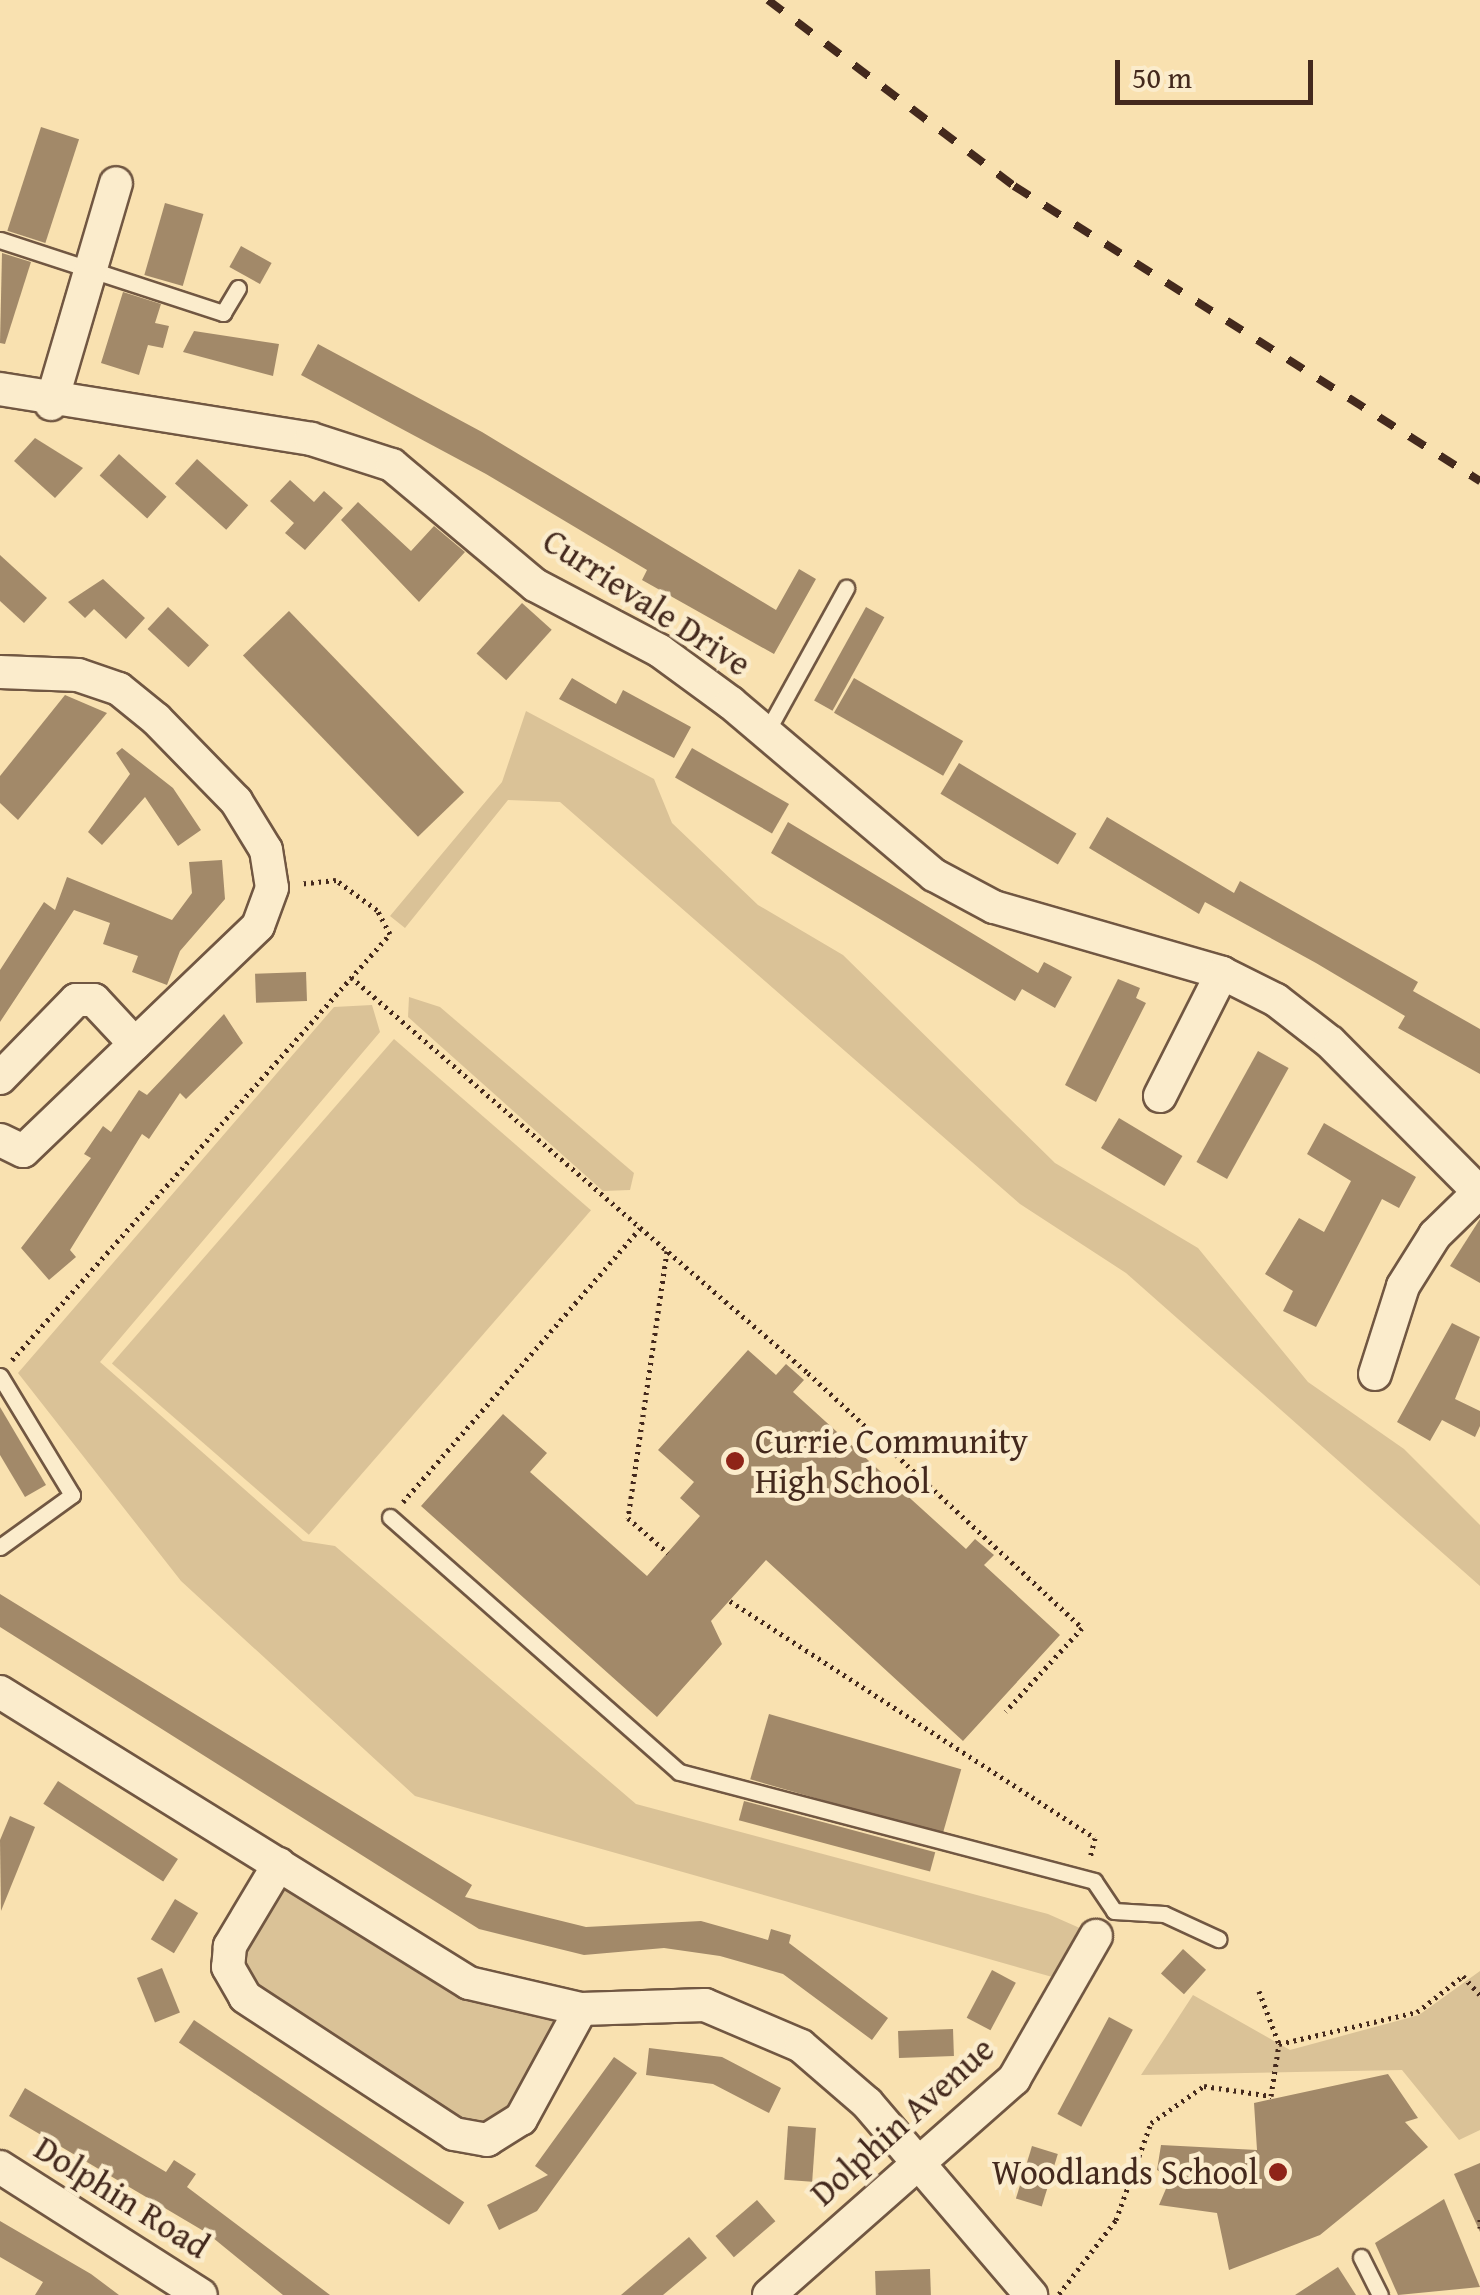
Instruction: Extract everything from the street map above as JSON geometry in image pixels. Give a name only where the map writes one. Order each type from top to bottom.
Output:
[{"type":"street","points":[[51,404],[116,183]]},
{"type":"street","name":"Currievale Drive","points":[[0,389],[51,404],[311,439],[392,466],[536,585],[660,652],[766,732],[934,876],[979,899],[1222,972],[1330,1042],[1480,1193],[1435,1235],[1403,1286],[1375,1374]]},
{"type":"street","points":[[0,672],[78,675],[119,690],[156,718],[236,800],[266,850],[272,888],[258,926],[23,1152],[0,1140]]},
{"type":"street","points":[[1160,1096],[1222,972]]},
{"type":"street","points":[[0,1078],[76,1000],[94,1000],[136,1044]]},
{"type":"street","points":[[3,1704],[279,1864],[468,1983],[581,2009],[705,2004],[754,2022],[835,2071],[1031,2295]]},
{"type":"street","points":[[279,1864],[230,1946],[228,1968],[245,1997],[454,2134],[487,2140],[522,2118],[581,2009]]},
{"type":"street","name":"Dolphin Avenue","points":[[770,2295],[1014,2079],[1105,1924]]},
{"type":"street","name":"Dolphin Road","points":[[0,2167],[201,2295]]},
{"type":"lane","points":[[0,240],[89,266],[223,314],[238,288]]},
{"type":"lane","points":[[766,732],[846,588]]},
{"type":"lane","points":[[0,1375],[72,1495],[0,1548]]},
{"type":"lane","points":[[390,1517],[679,1772],[1084,1879],[1105,1924],[1164,1914],[1218,1939]]},
{"type":"lane","points":[[1361,2257],[1380,2295]]},
{"type":"path","points":[[0,1375],[390,934],[377,910],[336,880],[272,888]]},
{"type":"path","points":[[352,977],[667,1251],[1082,1628],[1006,1711]]},
{"type":"path","points":[[390,1517],[640,1228]]},
{"type":"path","points":[[667,1251],[628,1518],[668,1552]]},
{"type":"path","points":[[730,1600],[1095,1838],[1084,1879]]},
{"type":"path","points":[[1280,2044],[1417,2012],[1462,1976],[1480,1995]]},
{"type":"path","points":[[1058,2295],[1116,2220],[1151,2122],[1204,2086],[1270,2096],[1280,2044],[1259,1991]]},
{"type":"path","points":[[1480,2220],[1480,2228]]},
{"type":"shaded area","points":[[526,711],[654,779],[672,823],[758,905],[843,955],[1055,1163],[1198,1248],[1308,1382],[1404,1449],[1480,1525],[1480,1586],[1126,1273],[1020,1204],[560,802],[508,800],[405,928],[390,916],[502,782]]},
{"type":"shaded area","points":[[409,997],[440,1007],[634,1173],[630,1190],[603,1191],[408,1017]]},
{"type":"shaded area","points":[[372,1005],[380,1032],[100,1362],[303,1541],[335,1546],[636,1804],[1048,1914],[1082,1929],[1063,1980],[415,1796],[181,1581],[18,1373],[334,1007]]},
{"type":"shaded area","points":[[394,1039],[591,1210],[309,1535],[112,1364]]},
{"type":"shaded area","points":[[286,1883],[489,2007],[554,2018],[558,2034],[508,2111],[487,2126],[453,2118],[276,2007],[248,1977],[246,1948]]},
{"type":"shaded area","points":[[1480,1971],[1480,2130],[1459,2140],[1402,2070],[1141,2075],[1193,1995],[1290,2050],[1419,2015]]},
{"type":"building","points":[[41,127],[79,139],[45,243],[7,231]]},
{"type":"building","points":[[165,203],[203,214],[183,286],[144,275]]},
{"type":"building","points":[[241,246],[272,263],[260,284],[229,267]]},
{"type":"building","points":[[2,253],[31,262],[5,344],[0,343]]},
{"type":"building","points":[[123,292],[161,304],[155,323],[169,326],[163,348],[148,345],[139,375],[101,363]]},
{"type":"building","points":[[194,331],[279,344],[273,376],[183,352]]},
{"type":"building","points":[[318,344],[482,432],[776,610],[799,569],[816,579],[774,654],[642,580],[647,570],[486,474],[301,375]]},
{"type":"building","points":[[35,438],[83,468],[55,498],[14,461]]},
{"type":"building","points":[[119,454],[167,497],[147,518],[100,476]]},
{"type":"building","points":[[197,459],[248,505],[226,530],[175,484]]},
{"type":"building","points":[[290,480],[314,502],[324,491],[343,508],[305,550],[285,533],[294,523],[270,501]]},
{"type":"building","points":[[358,502],[411,551],[434,526],[465,552],[419,602],[341,520]]},
{"type":"building","points":[[0,555],[47,598],[24,623],[0,601]]},
{"type":"building","points":[[103,579],[145,618],[126,639],[94,609],[85,618],[68,602]]},
{"type":"building","points":[[522,603],[552,630],[506,680],[476,654]]},
{"type":"building","points":[[168,607],[209,645],[188,667],[148,629]]},
{"type":"building","points":[[866,607],[884,617],[832,711],[814,701]]},
{"type":"building","points":[[289,611],[464,792],[418,837],[243,655]]},
{"type":"building","points":[[572,678],[616,704],[623,690],[691,727],[674,758],[559,699]]},
{"type":"building","points":[[854,678],[963,741],[943,776],[834,713]]},
{"type":"building","points":[[65,695],[107,713],[18,820],[0,803],[0,776]]},
{"type":"building","points":[[122,748],[173,788],[201,830],[178,846],[145,797],[102,845],[88,832],[130,774],[116,753]]},
{"type":"building","points":[[692,748],[789,804],[772,833],[675,777]]},
{"type":"building","points":[[959,763],[1076,834],[1058,864],[940,794]]},
{"type":"building","points":[[1107,817],[1234,893],[1240,881],[1418,982],[1413,991],[1480,1029],[1480,1074],[1398,1028],[1405,1016],[1316,963],[1205,902],[1199,914],[1089,848]]},
{"type":"building","points":[[788,822],[1038,973],[1044,962],[1072,977],[1055,1008],[1022,989],[1015,1001],[771,853]]},
{"type":"building","points":[[222,860],[225,899],[180,951],[167,985],[132,972],[138,956],[103,944],[110,923],[74,910],[0,1022],[0,970],[44,902],[55,910],[67,877],[172,920],[192,893],[189,862]]},
{"type":"building","points":[[306,972],[307,1001],[256,1003],[255,974]]},
{"type":"building","points":[[1118,979],[1140,988],[1136,998],[1146,1003],[1096,1102],[1065,1085]]},
{"type":"building","points":[[224,1014],[243,1043],[186,1099],[180,1093],[149,1139],[142,1134],[70,1250],[76,1257],[49,1280],[21,1248],[91,1158],[84,1154],[103,1126],[111,1132],[139,1090],[147,1095]]},
{"type":"building","points":[[1258,1051],[1289,1068],[1227,1179],[1196,1162]]},
{"type":"building","points":[[1119,1118],[1182,1156],[1164,1186],[1101,1148]]},
{"type":"building","points":[[1324,1123],[1416,1177],[1399,1208],[1382,1199],[1316,1327],[1283,1311],[1293,1291],[1265,1274],[1299,1218],[1324,1232],[1351,1181],[1307,1154]]},
{"type":"building","points":[[1480,1219],[1480,1283],[1450,1266]]},
{"type":"building","points":[[1452,1323],[1480,1337],[1455,1399],[1480,1411],[1480,1426],[1475,1437],[1442,1420],[1430,1441],[1397,1422]]},
{"type":"building","points":[[748,1350],[776,1375],[786,1364],[804,1380],[793,1392],[966,1549],[975,1539],[994,1555],[984,1565],[1060,1635],[963,1741],[766,1560],[711,1621],[722,1644],[657,1717],[421,1506],[503,1414],[547,1453],[530,1472],[647,1576],[700,1516],[680,1498],[694,1482],[658,1450]]},
{"type":"building","points":[[0,1407],[46,1485],[25,1497],[0,1455]]},
{"type":"building","points":[[0,1594],[472,1885],[465,1897],[586,1927],[701,1921],[768,1940],[771,1929],[791,1935],[789,1943],[888,2018],[872,2040],[783,1974],[720,1956],[664,1948],[584,1955],[479,1929],[0,1627]]},
{"type":"building","points":[[769,1714],[961,1769],[943,1834],[750,1779]]},
{"type":"building","points":[[58,1781],[178,1859],[163,1882],[43,1804]]},
{"type":"building","points":[[744,1801],[935,1852],[930,1872],[739,1820]]},
{"type":"building","points":[[10,1816],[35,1827],[1,1911],[0,1840]]},
{"type":"building","points":[[175,1899],[198,1913],[174,1953],[151,1939]]},
{"type":"building","points":[[1183,1949],[1206,1970],[1184,1994],[1161,1974]]},
{"type":"building","points":[[162,1968],[180,2013],[155,2023],[137,1978]]},
{"type":"building","points":[[992,1970],[1016,1983],[990,2030],[967,2018]]},
{"type":"building","points":[[1109,2017],[1133,2030],[1081,2127],[1057,2114]]},
{"type":"building","points":[[194,2020],[464,2202],[449,2225],[179,2042]]},
{"type":"building","points":[[953,2029],[954,2056],[899,2058],[898,2031]]},
{"type":"building","points":[[649,2048],[722,2057],[781,2088],[769,2113],[713,2084],[646,2075]]},
{"type":"building","points":[[614,2057],[637,2073],[537,2211],[499,2230],[487,2205],[548,2175],[535,2166]]},
{"type":"building","points":[[1388,2074],[1418,2118],[1405,2122],[1428,2147],[1320,2235],[1229,2270],[1217,2213],[1159,2205],[1171,2177],[1157,2170],[1161,2145],[1257,2150],[1254,2103]]},
{"type":"building","points":[[25,2088],[166,2172],[174,2160],[196,2174],[187,2187],[330,2295],[283,2295],[207,2233],[9,2116]]},
{"type":"building","points":[[788,2126],[816,2128],[812,2182],[784,2180]]},
{"type":"building","points":[[1032,2146],[1058,2154],[1042,2206],[1016,2199]]},
{"type":"building","points":[[1480,2163],[1480,2232],[1454,2174]]},
{"type":"building","points":[[1444,2199],[1480,2287],[1398,2295],[1375,2243]]},
{"type":"building","points":[[757,2200],[775,2221],[734,2257],[715,2236]]},
{"type":"building","points":[[0,2221],[91,2274],[119,2295],[35,2295],[43,2282],[0,2257]]},
{"type":"building","points":[[689,2237],[707,2258],[663,2295],[621,2295]]},
{"type":"building","points":[[1338,2267],[1356,2295],[1295,2295]]},
{"type":"building","points":[[930,2269],[931,2295],[876,2295],[875,2271]]},
{"type":"railway","points":[[768,0],[1014,186],[1480,481]]},
{"type":"place","name":"Currie Community High School","points":[[735,1461]]},
{"type":"place","name":"Woodlands School","points":[[1278,2172]]}]
